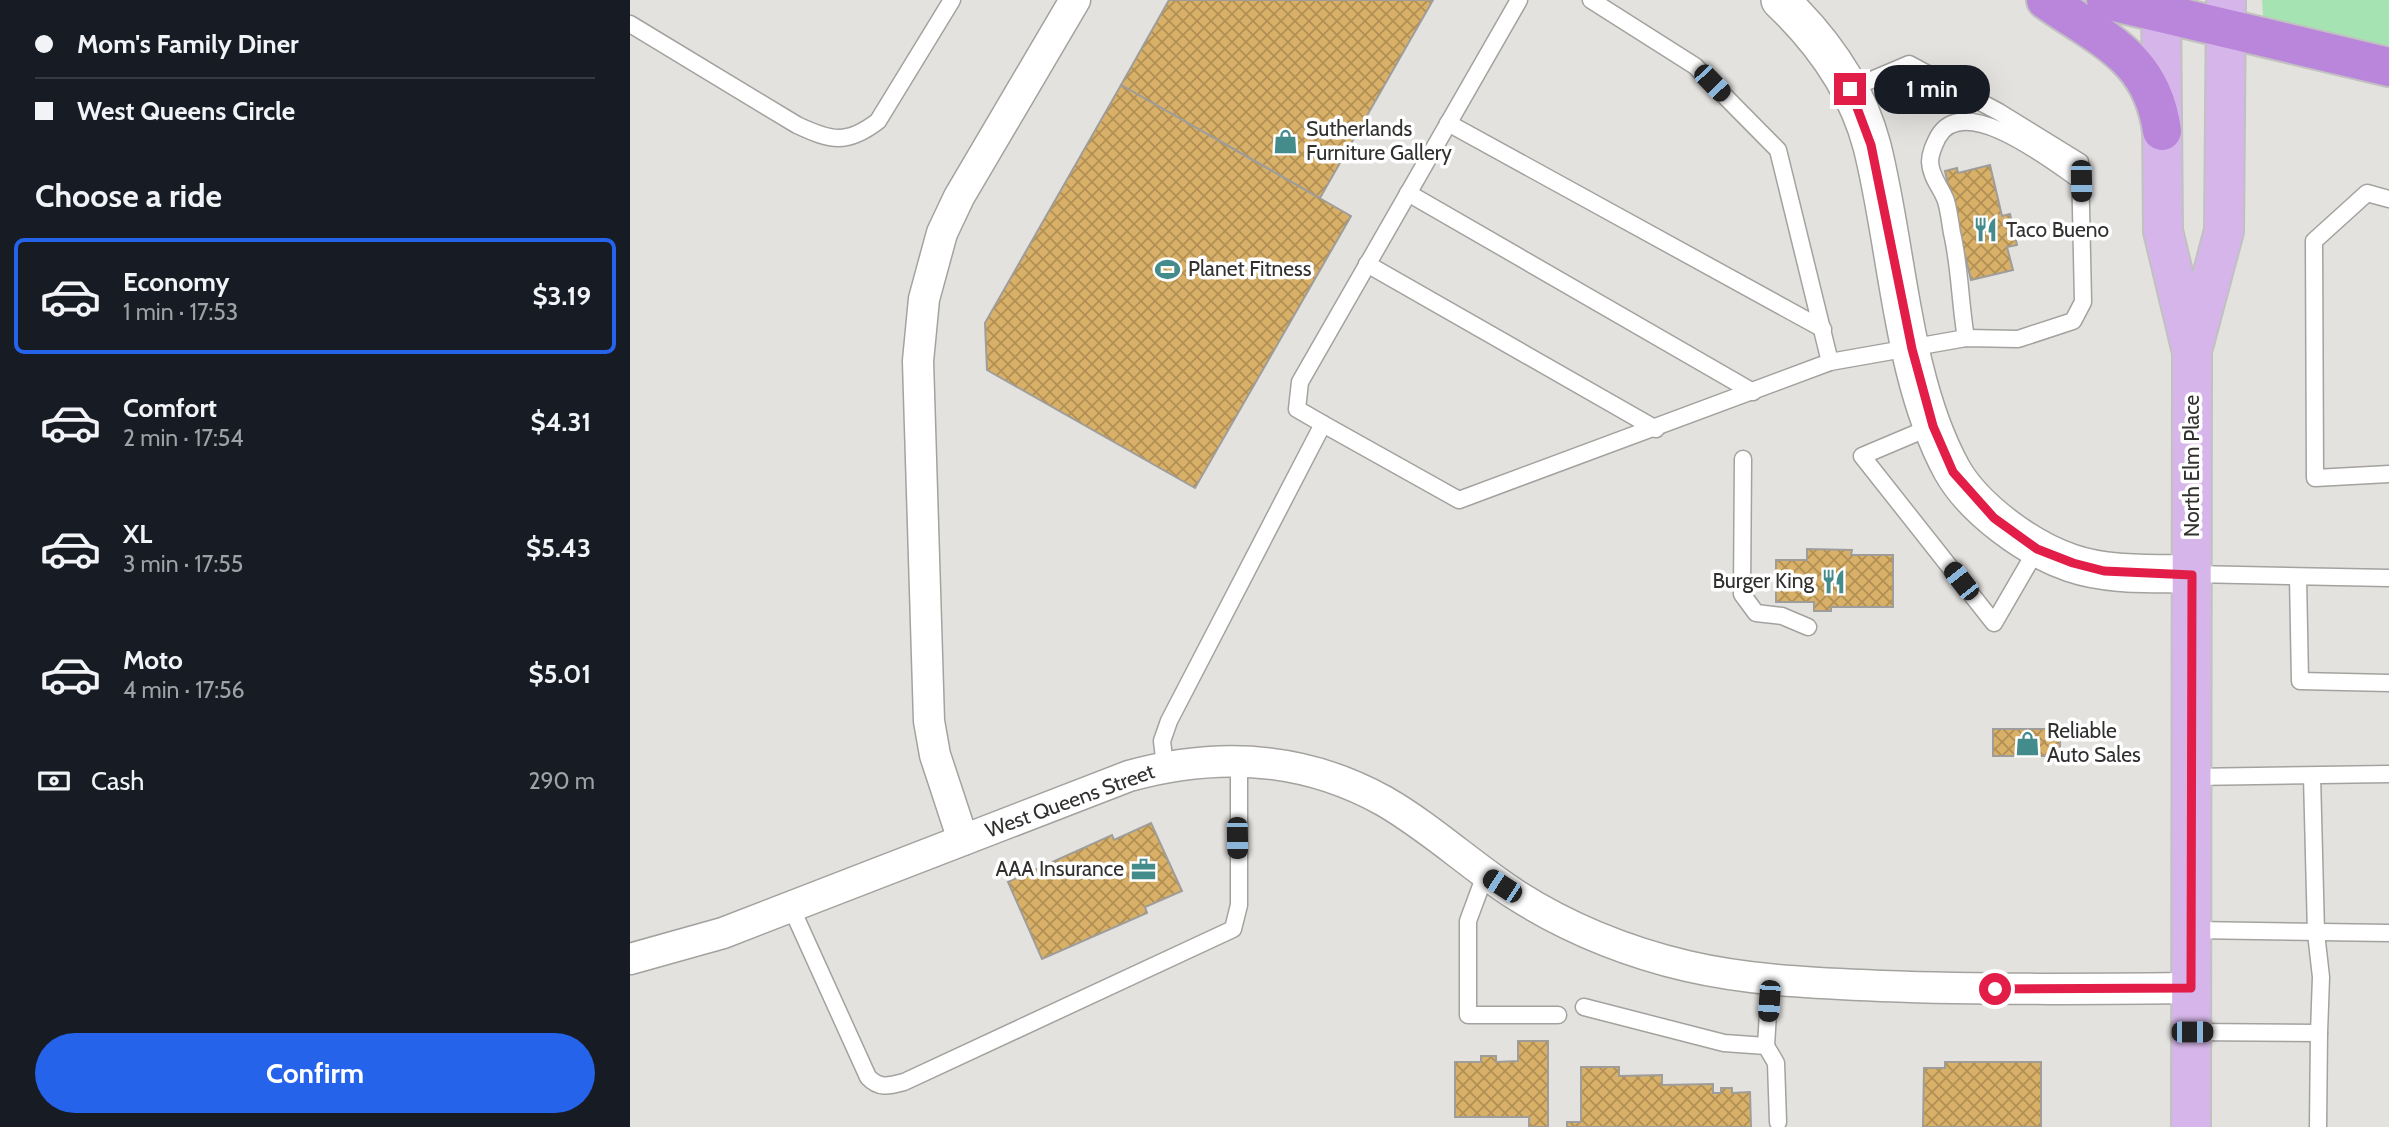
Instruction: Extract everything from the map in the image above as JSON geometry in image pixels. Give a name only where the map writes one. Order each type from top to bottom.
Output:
[{"type":"highway","points":[[2046,0],[2140,69],[2151,86],[2159,107],[2162,131]]},
{"type":"highway","points":[[2106,0],[2225,11],[2389,66]]},
{"type":"main road","name":"North Elm Place","points":[[2161,7],[2163,231],[2192,352],[2191,1127]]},
{"type":"main road","name":"North Elm Place","points":[[2192,352],[2224,231],[2225,11]]},
{"type":"street","points":[[963,841],[935,755],[928,710],[918,361],[924,299],[942,233],[959,197],[1075,0]]},
{"type":"street","points":[[1780,0],[1808,27],[1850,89],[1871,145],[1912,349],[1933,426],[1953,472],[1994,518],[2037,549],[2104,571],[2192,575]]},
{"type":"street","name":"West Queens Street","points":[[630,959],[683,946],[790,907],[1087,791],[1166,766],[1238,760],[1277,764],[1343,781],[1403,814],[1520,898],[1601,939],[1686,966],[1770,979],[1947,988],[2191,988]]},
{"type":"lane","points":[[630,24],[797,125],[820,136],[842,139],[861,134],[878,121],[951,0]]},
{"type":"lane","points":[[1519,0],[1300,382],[1297,409],[1459,500],[1656,429],[1830,362],[1966,338],[2018,340],[2073,321],[2083,302],[2080,162],[2000,112],[1909,64],[1850,89]]},
{"type":"lane","points":[[1591,0],[1695,66],[1778,150],[1830,362]]},
{"type":"lane","points":[[1448,123],[1823,329]]},
{"type":"lane","points":[[1966,338],[1955,246],[1945,200],[1932,175],[1930,160],[1933,145],[1942,130],[1953,123],[1984,123],[2003,131],[2081,181]]},
{"type":"lane","points":[[1408,193],[1753,392]]},
{"type":"lane","points":[[2389,199],[2367,193],[2314,241],[2314,255],[2315,478],[2389,474]]},
{"type":"lane","points":[[1367,264],[1656,429]]},
{"type":"lane","points":[[1166,766],[1162,741],[1169,720],[1322,424]]},
{"type":"lane","points":[[1933,426],[1863,456],[1994,623],[2037,549]]},
{"type":"lane","points":[[1743,459],[1742,594],[1756,613],[1782,616],[1808,627]]},
{"type":"lane","points":[[2192,575],[2389,578]]},
{"type":"lane","points":[[2298,577],[2300,681],[2389,682]]},
{"type":"lane","points":[[790,907],[868,1076],[875,1084],[887,1087],[904,1082],[1233,929],[1238,905],[1238,760]]},
{"type":"lane","points":[[2192,777],[2389,774]]},
{"type":"lane","points":[[2312,776],[2316,933],[2321,977],[2318,1127]]},
{"type":"lane","points":[[1485,875],[1468,921],[1468,1015],[1558,1015]]},
{"type":"lane","points":[[2193,930],[2389,933]]},
{"type":"lane","points":[[1770,979],[1766,1046],[1776,1063],[1778,1122]]},
{"type":"lane","points":[[1584,1007],[1724,1043],[1766,1046]]},
{"type":"lane","points":[[2192,1032],[2319,1033]]},
{"type":"green space","points":[[2262,0],[2389,0],[2389,50],[2263,17]]},
{"type":"building","name":"Sutherlands Furniture Gallery","points":[[1169,0],[1433,0],[1320,198],[1121,85]]},
{"type":"building","name":"Planet Fitness","points":[[1121,85],[1351,216],[1195,488],[987,370],[985,323]]},
{"type":"building","name":"Taco Bueno","points":[[1990,165],[2002,216],[2010,214],[2017,245],[2007,247],[2013,270],[1971,280],[1965,255],[1961,256],[1963,251],[1945,171],[1957,168],[1958,173]]},
{"type":"building","name":"Burger King","points":[[1807,549],[1852,550],[1851,555],[1893,555],[1893,607],[1831,607],[1831,611],[1814,611],[1814,602],[1776,602],[1776,560],[1807,560]]},
{"type":"building","name":"Reliable Auto Sales","points":[[1993,729],[2060,729],[2060,756],[1993,756]]},
{"type":"building","points":[[1151,823],[1182,891],[1145,907],[1147,913],[1042,959],[1008,882],[1112,835],[1114,840]]},
{"type":"building","points":[[1518,1041],[1548,1041],[1548,1127],[1529,1127],[1529,1117],[1455,1117],[1455,1062],[1481,1062],[1481,1056],[1496,1056],[1496,1062],[1518,1061]]},
{"type":"building","points":[[1945,1062],[2041,1062],[2041,1127],[1923,1127],[1924,1068],[1945,1068]]},
{"type":"building","points":[[1581,1067],[1619,1067],[1619,1076],[1662,1075],[1662,1085],[1713,1084],[1713,1093],[1721,1093],[1721,1088],[1732,1088],[1732,1093],[1750,1092],[1751,1127],[1567,1127],[1567,1122],[1581,1122]]},
{"type":"place","name":"Sutherlands Furniture Gallery","points":[[1286,141]]},
{"type":"place","name":"Taco Bueno","points":[[1986,230]]},
{"type":"place","name":"Planet Fitness","points":[[1168,269]]},
{"type":"place","name":"Burger King","points":[[1834,581]]},
{"type":"place","name":"Reliable Auto Sales","points":[[2027,743]]},
{"type":"place","name":"AAA Insurance","points":[[1144,869]]},
{"type":"route","points":[[1850,89],[1871,145],[1912,349],[1933,426],[1953,472],[1994,518],[2037,549],[2104,571],[2192,575],[2191,988],[1995,989]]}]
